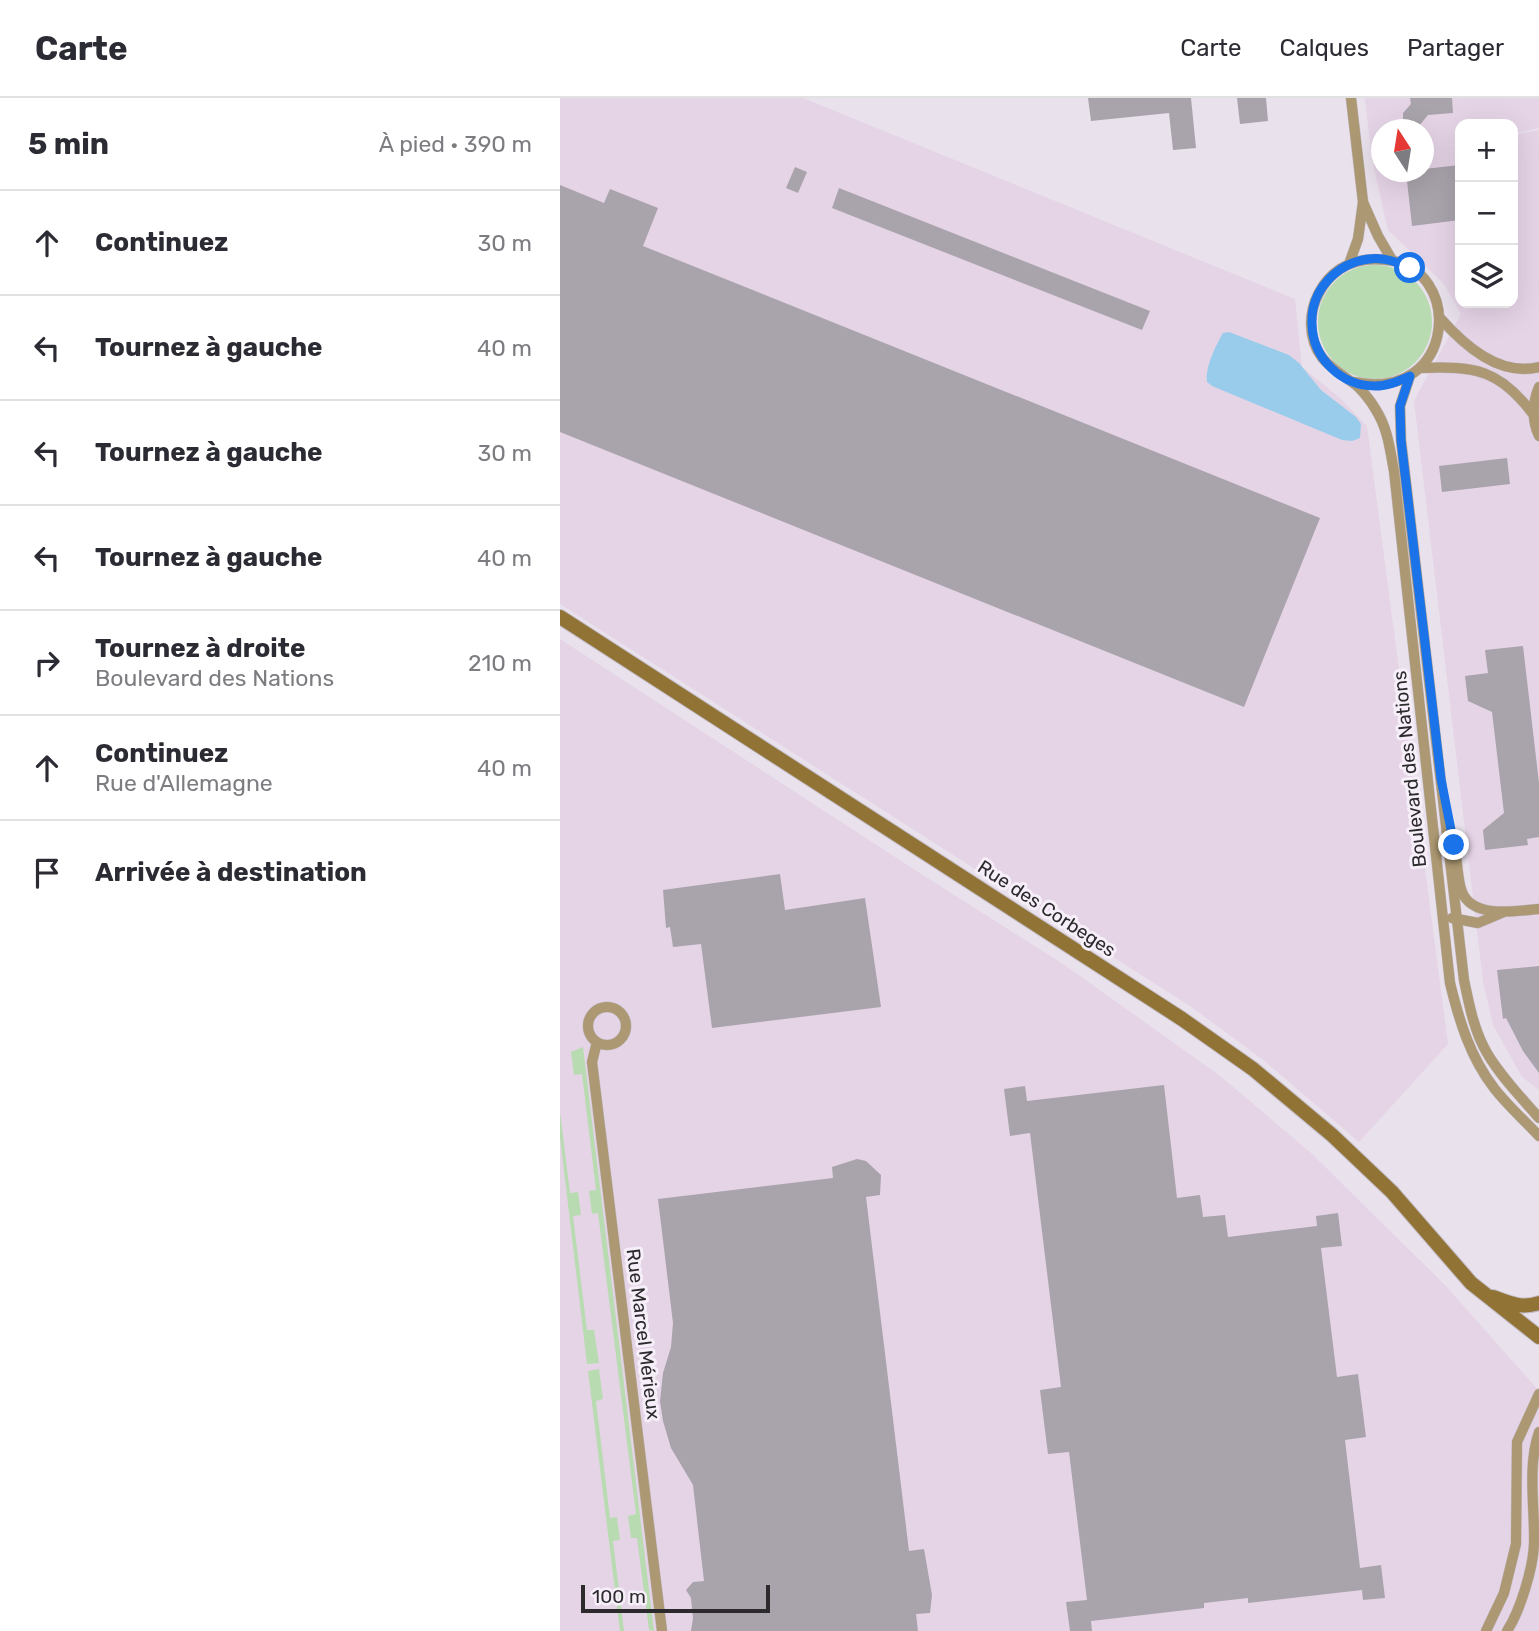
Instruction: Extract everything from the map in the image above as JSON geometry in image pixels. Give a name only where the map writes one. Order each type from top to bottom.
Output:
[{"type":"street","points":[[1349,264],[1358,239],[1363,202],[1351,98]]},
{"type":"street","points":[[1363,202],[1392,260]]},
{"type":"street","points":[[1370,258],[1392,260],[1410,268],[1425,281],[1436,299],[1440,318],[1438,336],[1432,354],[1410,376],[1392,384],[1373,386],[1354,382],[1340,376],[1320,354],[1311,324],[1315,302],[1325,282],[1349,264],[1370,258]]},
{"type":"street","points":[[1440,318],[1460,341],[1481,356],[1509,366],[1531,369],[1539,367]]},
{"type":"street","points":[[1420,368],[1468,368],[1503,381],[1534,414]]},
{"type":"street","name":"Boulevard des Nations","points":[[1410,376],[1400,406],[1401,440],[1464,980],[1472,1017],[1486,1052],[1539,1118]]},
{"type":"street","name":"Boulevard des Nations","points":[[1354,382],[1376,410],[1387,433],[1394,471],[1450,982],[1459,1020],[1475,1059],[1494,1088],[1539,1136]]},
{"type":"street","points":[[1539,387],[1535,395],[1534,414],[1539,436]]},
{"type":"street","name":"Rue des Corbeges","points":[[560,617],[1171,1011],[1252,1069],[1332,1135],[1392,1192],[1471,1283],[1539,1337]]},
{"type":"street","points":[[1441,779],[1463,894],[1482,909],[1504,912],[1539,909]]},
{"type":"street","points":[[1431,806],[1440,843],[1449,918],[1478,923],[1504,912]]},
{"type":"street","name":"Rue Marcel Mérieux","points":[[597,1042],[592,1062],[663,1631]]},
{"type":"street","name":"Rue des Corbeges","points":[[1471,1283],[1514,1305],[1531,1306],[1539,1303]]},
{"type":"street","points":[[1486,1631],[1504,1593],[1516,1544],[1517,1442],[1539,1394]]},
{"type":"street","points":[[1507,1631],[1527,1583],[1534,1547],[1533,1455],[1539,1432]]},
{"type":"shaded area","points":[[560,98],[803,98],[1295,299],[1302,367],[1339,397],[1367,426],[1448,1044],[1359,1142],[1262,1059],[1193,1008],[560,604]]},
{"type":"shaded area","points":[[1365,98],[1539,98],[1539,128],[1518,132],[1518,119],[1455,119],[1455,144],[1442,147],[1455,145],[1455,303],[1444,284],[1388,230],[1377,182],[1434,182],[1434,119],[1371,119],[1371,151]]},
{"type":"shaded area","points":[[1539,130],[1539,1090],[1522,1077],[1493,1025],[1483,981],[1414,401],[1461,314],[1458,308],[1518,308],[1518,134]]},
{"type":"shaded area","points":[[560,639],[1066,966],[1219,1075],[1310,1152],[1446,1286],[1539,1391],[1539,1631],[560,1631]]},
{"type":"green space","points":[[1375,265],[1397,270],[1415,282],[1427,300],[1432,322],[1427,344],[1415,362],[1397,374],[1375,379],[1353,374],[1335,362],[1323,344],[1318,322],[1323,300],[1335,282],[1353,270]]},
{"type":"green space","points":[[583,1047],[654,1631],[649,1630],[637,1538],[631,1538],[628,1516],[636,1514],[598,1213],[592,1214],[589,1191],[596,1190],[582,1074],[574,1075],[571,1052]]},
{"type":"green space","points":[[560,1112],[570,1193],[578,1192],[581,1215],[573,1216],[587,1330],[594,1330],[599,1363],[587,1364],[560,1137]]},
{"type":"green space","points":[[599,1369],[603,1399],[596,1401],[610,1518],[617,1517],[620,1540],[613,1541],[624,1631],[620,1631],[588,1371]]},
{"type":"water","points":[[1229,332],[1289,355],[1299,363],[1321,390],[1356,417],[1361,424],[1360,438],[1342,440],[1207,382],[1209,363],[1214,350],[1223,333]]},
{"type":"building","points":[[1088,98],[1191,98],[1196,148],[1173,150],[1169,113],[1091,121]]},
{"type":"building","points":[[1237,98],[1266,98],[1268,121],[1240,124]]},
{"type":"building","points":[[1410,98],[1452,98],[1453,113],[1428,115],[1425,119],[1403,119],[1403,113],[1411,104]]},
{"type":"building","points":[[1455,166],[1455,221],[1412,226],[1407,182],[1434,182],[1434,168]]},
{"type":"building","points":[[795,167],[807,172],[798,193],[786,188]]},
{"type":"building","points":[[560,185],[604,203],[610,189],[658,208],[643,246],[1320,518],[1244,707],[560,432]]},
{"type":"building","points":[[839,188],[1150,311],[1142,330],[832,208]]},
{"type":"building","points":[[1507,458],[1510,484],[1442,492],[1439,466]]},
{"type":"building","points":[[1523,646],[1539,783],[1539,837],[1527,839],[1528,845],[1485,850],[1483,830],[1504,813],[1492,712],[1468,701],[1465,676],[1488,673],[1485,650]]},
{"type":"building","points":[[780,874],[785,910],[865,898],[881,1007],[712,1028],[701,944],[673,947],[670,927],[666,928],[663,890]]},
{"type":"building","points":[[1539,966],[1539,1073],[1523,1051],[1506,1018],[1503,1019],[1497,970]]},
{"type":"building","points":[[1164,1085],[1177,1198],[1200,1195],[1203,1217],[1225,1215],[1228,1237],[1317,1226],[1316,1216],[1338,1213],[1342,1246],[1321,1248],[1337,1377],[1358,1374],[1366,1437],[1345,1440],[1360,1568],[1381,1565],[1385,1598],[1363,1600],[1362,1590],[1248,1603],[1248,1598],[1204,1603],[1204,1608],[1091,1621],[1092,1631],[1070,1631],[1066,1602],[1087,1600],[1069,1452],[1048,1454],[1040,1390],[1061,1387],[1030,1133],[1010,1136],[1004,1089],[1025,1086],[1027,1101]]},
{"type":"building","points":[[857,1159],[866,1161],[881,1175],[880,1195],[866,1197],[909,1551],[924,1549],[932,1595],[930,1613],[916,1614],[918,1631],[691,1631],[691,1598],[686,1590],[693,1582],[704,1581],[693,1485],[671,1448],[660,1401],[673,1323],[658,1199],[833,1178],[832,1167]]},
{"type":"route","points":[[1410,268],[1392,260],[1370,258],[1349,264],[1325,282],[1317,295],[1311,324],[1320,354],[1328,366],[1340,376],[1373,386],[1392,384],[1410,376],[1400,406],[1401,440],[1441,779],[1454,845]]}]
